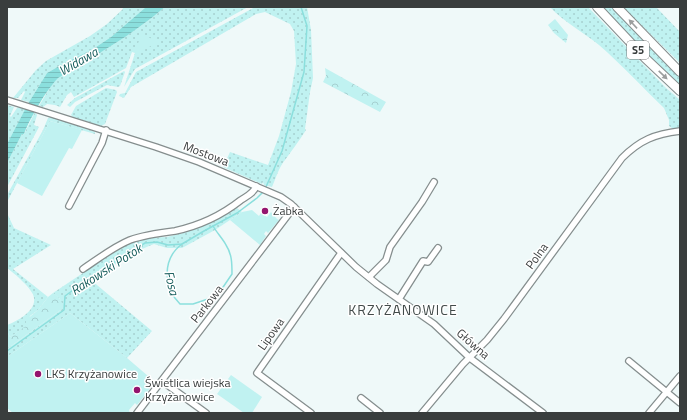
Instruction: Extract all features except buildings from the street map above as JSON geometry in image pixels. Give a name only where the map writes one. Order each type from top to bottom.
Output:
[{"type":"highway","name":"S5","points":[[597,7],[645,58],[680,91]]},
{"type":"highway","name":"S5","points":[[617,7],[680,72]]},
{"type":"street","name":"Mostowa","points":[[7,100],[106,130],[199,162],[271,192],[281,197],[294,207]]},
{"type":"street","points":[[69,206],[102,143],[106,130]]},
{"type":"street","name":"Polna","points":[[422,413],[456,372],[487,340],[504,319],[622,158],[636,145],[643,141],[661,134],[680,131]]},
{"type":"street","points":[[369,277],[386,260],[390,247],[422,202],[434,182]]},
{"type":"street","points":[[83,269],[116,247],[128,241],[152,234],[176,230],[220,214],[234,206],[259,187]]},
{"type":"street","name":"Główna","points":[[294,207],[341,253],[369,277],[434,324],[470,358],[542,413]]},
{"type":"street","name":"Parkowa","points":[[137,413],[294,207]]},
{"type":"street","points":[[399,299],[423,261],[428,262],[438,248]]},
{"type":"street","name":"Lipowa","points":[[311,413],[257,372],[341,253]]},
{"type":"street","points":[[629,361],[680,403]]},
{"type":"street","points":[[649,413],[680,376]]},
{"type":"street","points":[[162,381],[206,413]]},
{"type":"street","points":[[361,398],[380,413]]},
{"type":"green space","points":[[122,7],[146,7],[111,37],[93,49],[47,73],[29,102],[21,100],[25,92],[24,91],[18,98],[13,98],[36,70],[46,61],[90,36],[107,24],[123,9]]},
{"type":"green space","points":[[165,7],[248,7],[135,69],[124,87],[135,53],[132,52],[126,68],[74,97],[71,92],[67,95],[60,107],[47,104],[43,107],[39,106],[58,77],[126,36]]},
{"type":"green space","points":[[255,7],[307,7],[311,30],[313,78],[306,130],[281,166],[272,187],[264,185],[263,182],[262,184],[223,167],[230,152],[268,165],[279,136],[291,92],[296,64],[294,31],[290,24],[265,12],[256,14],[131,87],[124,98],[119,96],[120,94],[125,93],[136,72]]},
{"type":"green space","points":[[550,7],[588,7],[665,87],[680,100],[680,128],[672,128],[669,126],[669,120],[664,108],[599,45]]},
{"type":"green space","points":[[602,7],[612,7],[680,76],[680,85],[623,30]]},
{"type":"green space","points":[[623,7],[656,7],[680,32],[680,63]]},
{"type":"green space","points":[[555,19],[568,35],[566,43],[554,33],[548,25]]},
{"type":"green space","points":[[141,35],[159,41],[139,53],[135,52]]},
{"type":"green space","points":[[325,68],[386,102],[380,112],[323,82],[326,76]]},
{"type":"green space","points":[[124,71],[125,72],[120,86],[107,85],[75,102],[70,107],[67,105],[75,98]]},
{"type":"green space","points":[[106,88],[116,90],[117,92],[105,124],[101,126],[71,115],[76,106]]},
{"type":"green space","points":[[7,105],[14,107],[10,116],[11,117],[17,108],[19,107],[26,109],[7,144]]},
{"type":"green space","points":[[35,112],[37,115],[34,125],[39,127],[7,187],[7,163]]},
{"type":"green space","points":[[51,117],[95,132],[95,134],[50,121],[7,202],[7,195],[43,130],[48,118]]},
{"type":"green space","points":[[50,121],[82,130],[72,149],[69,148],[42,196],[17,183]]},
{"type":"green space","points":[[237,208],[242,212],[215,230],[182,248],[167,248],[154,244],[135,252],[91,280],[152,331],[127,358],[70,313],[7,357],[7,349],[62,309],[60,299],[53,293],[128,243],[147,238],[167,237],[183,233],[222,217]]},
{"type":"green space","points":[[252,210],[259,216],[261,213],[267,217],[271,212],[279,220],[268,233],[266,231],[264,234],[266,236],[260,245],[230,220],[242,212]]},
{"type":"green space","points":[[7,213],[14,228],[51,245],[13,269],[48,297],[38,310],[30,316],[27,326],[10,337],[7,331],[7,325],[16,321],[29,311],[34,303],[34,298],[27,286],[7,268]]},
{"type":"green space","points":[[53,293],[60,300],[62,309],[7,349],[7,331],[10,337],[26,326],[26,320],[38,310]]},
{"type":"green space","points":[[70,313],[155,382],[137,405],[135,403],[129,410],[130,413],[13,413],[7,408],[7,357]]},
{"type":"green space","points":[[231,375],[262,397],[252,413],[244,413],[217,394]]},
{"type":"water","name":"Widawa","points":[[146,7],[165,7],[126,36],[58,78],[39,104],[7,163],[7,144],[29,102],[47,73],[93,49],[111,37]]},
{"type":"waterway","name":"Rakowski Potok","points":[[265,189],[282,151],[304,72],[307,26],[301,7]]},
{"type":"waterway","name":"Rakowski Potok","points":[[7,351],[64,310],[65,296],[91,277],[145,243],[157,242],[168,245],[182,244],[237,213],[263,192]]},
{"type":"waterway","name":"Fosa","points":[[182,244],[175,250],[168,265],[168,282],[174,297],[180,304],[193,304],[217,296],[232,274],[232,267],[231,255],[228,248],[213,226]]},
{"type":"place","name":"Żabka","points":[[265,211]]},
{"type":"place","name":"LKS Krzyżanowice","points":[[38,374]]},
{"type":"place","name":"Świetlica wiejska Krzyżanowice","points":[[137,390]]},
{"type":"district","name":"KRZYŻANOWICE","points":[[403,310]]}]
